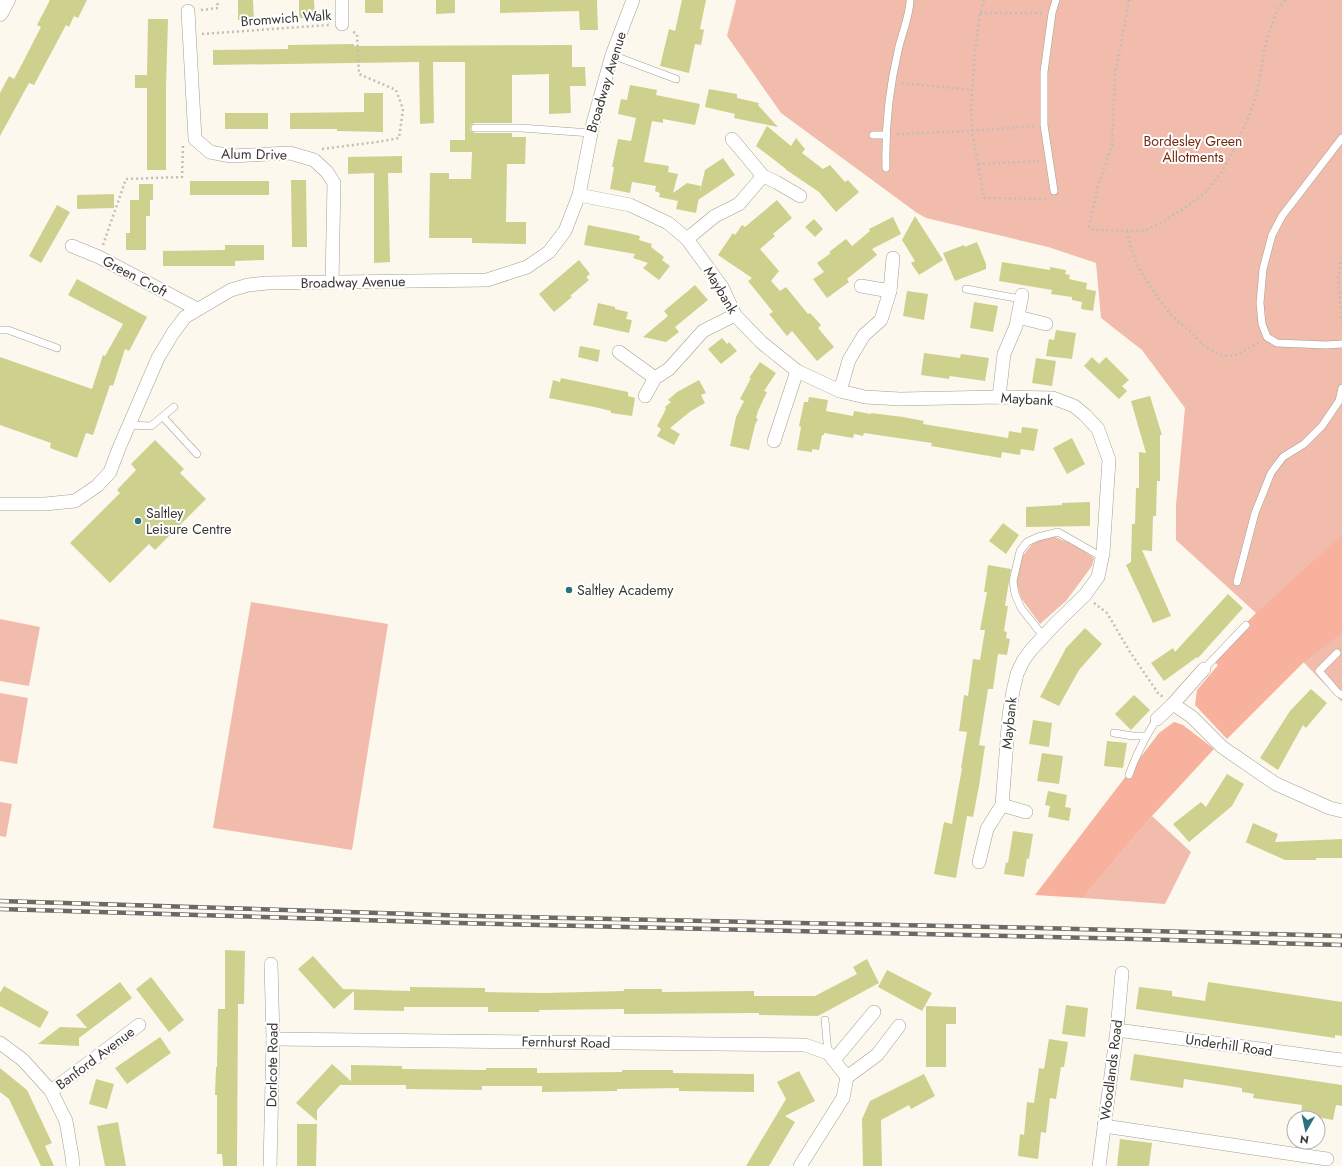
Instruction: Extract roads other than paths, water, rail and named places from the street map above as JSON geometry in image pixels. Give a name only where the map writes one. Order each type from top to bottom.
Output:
[{"type":"street","points":[[0,13],[7,0]]},
{"type":"street","points":[[342,0],[342,24]]},
{"type":"street","name":"Broadway Avenue","points":[[0,504],[45,504],[75,501],[97,486],[110,472],[158,358],[173,333],[185,317],[231,290],[248,285],[267,283],[487,280],[527,267],[549,252],[565,231],[578,195],[591,133],[612,55],[633,0]]},
{"type":"street","name":"Alum Drive","points":[[188,11],[196,139],[210,152],[231,156],[290,153],[314,160],[327,172],[334,183],[332,282]]},
{"type":"street","points":[[732,139],[763,176],[800,196]]},
{"type":"street","points":[[688,239],[715,216],[739,204],[763,176]]},
{"type":"street","name":"Maybank","points":[[578,195],[630,205],[668,223],[688,239],[722,286],[735,315],[761,342],[797,370],[840,391],[865,397],[900,399],[1000,397],[1053,398],[1074,406],[1098,429],[1109,460],[1102,557],[1098,577],[1085,595],[1043,636],[1023,661],[1017,674],[1008,715],[1002,805],[987,829],[979,862]]},
{"type":"street","name":"Green Croft","points":[[72,246],[99,257],[197,309]]},
{"type":"street","points":[[840,391],[849,360],[864,335],[881,320],[890,291],[893,258]]},
{"type":"street","points":[[861,286],[890,291]]},
{"type":"street","points":[[1000,397],[1004,354],[1016,326],[1022,297]]},
{"type":"street","points":[[645,396],[655,378],[669,369],[703,331],[735,315]]},
{"type":"street","points":[[1018,317],[1046,324]]},
{"type":"street","points":[[619,352],[655,378]]},
{"type":"street","points":[[774,441],[797,370]]},
{"type":"street","points":[[1157,719],[1173,704],[1204,669]]},
{"type":"street","points":[[1173,704],[1192,717],[1222,747],[1276,784],[1330,808],[1342,811]]},
{"type":"street","points":[[1002,805],[1026,812]]},
{"type":"street","name":"Dorlcote Road","points":[[270,964],[273,1039],[270,1166]]},
{"type":"street","name":"Woodlands Road","points":[[1099,1166],[1117,1030],[1122,973]]},
{"type":"street","points":[[800,1166],[843,1098],[846,1076],[831,1056],[874,1012]]},
{"type":"street","name":"Banford Avenue","points":[[51,1091],[139,1025]]},
{"type":"street","points":[[846,1076],[877,1055],[899,1026]]},
{"type":"street","name":"Underhill Road","points":[[1117,1030],[1342,1060]]},
{"type":"street","name":"Fernhurst Road","points":[[273,1039],[805,1045],[831,1056]]},
{"type":"street","points":[[0,1042],[23,1060],[51,1091],[66,1121],[73,1166]]},
{"type":"street","points":[[1104,1126],[1328,1159]]},
{"type":"lane","points":[[886,168],[885,135],[892,82],[910,0]]},
{"type":"lane","points":[[1054,191],[1044,125],[1044,72],[1052,13],[1056,0]]},
{"type":"lane","points":[[612,55],[676,79]]},
{"type":"lane","points":[[475,128],[521,128],[591,133]]},
{"type":"lane","points":[[873,134],[885,135]]},
{"type":"lane","points":[[1342,138],[1282,216],[1272,235],[1263,269],[1260,303],[1262,324],[1267,337],[1277,343],[1326,345],[1342,344]]},
{"type":"lane","points":[[966,289],[1022,297]]},
{"type":"lane","points":[[0,330],[8,330],[57,348]]},
{"type":"lane","points":[[1237,582],[1255,513],[1271,473],[1283,457],[1304,444],[1322,426],[1339,401],[1342,388]]},
{"type":"lane","points":[[129,425],[151,426],[174,407]]},
{"type":"lane","points":[[163,417],[197,454]]},
{"type":"lane","points":[[1043,636],[1021,608],[1015,594],[1013,581],[1020,551],[1028,542],[1038,537],[1058,532],[1102,557]]},
{"type":"lane","points":[[1204,669],[1246,625]]},
{"type":"lane","points":[[1337,654],[1319,671],[1338,693],[1342,695]]},
{"type":"lane","points":[[1130,775],[1145,736],[1157,719]]},
{"type":"lane","points":[[1114,733],[1145,736]]},
{"type":"lane","points":[[825,1020],[831,1056]]},
{"type":"railway","points":[[0,901],[473,916],[1342,936]]},
{"type":"railway","points":[[0,909],[459,923],[1342,945]]},
{"type":"place","name":"Saltley Leisure Centre","points":[[138,521]]},
{"type":"place","name":"Saltley Academy","points":[[569,590]]},
{"type":"park label","name":"Bordesley Green Allotments","points":[[1193,150]]}]
